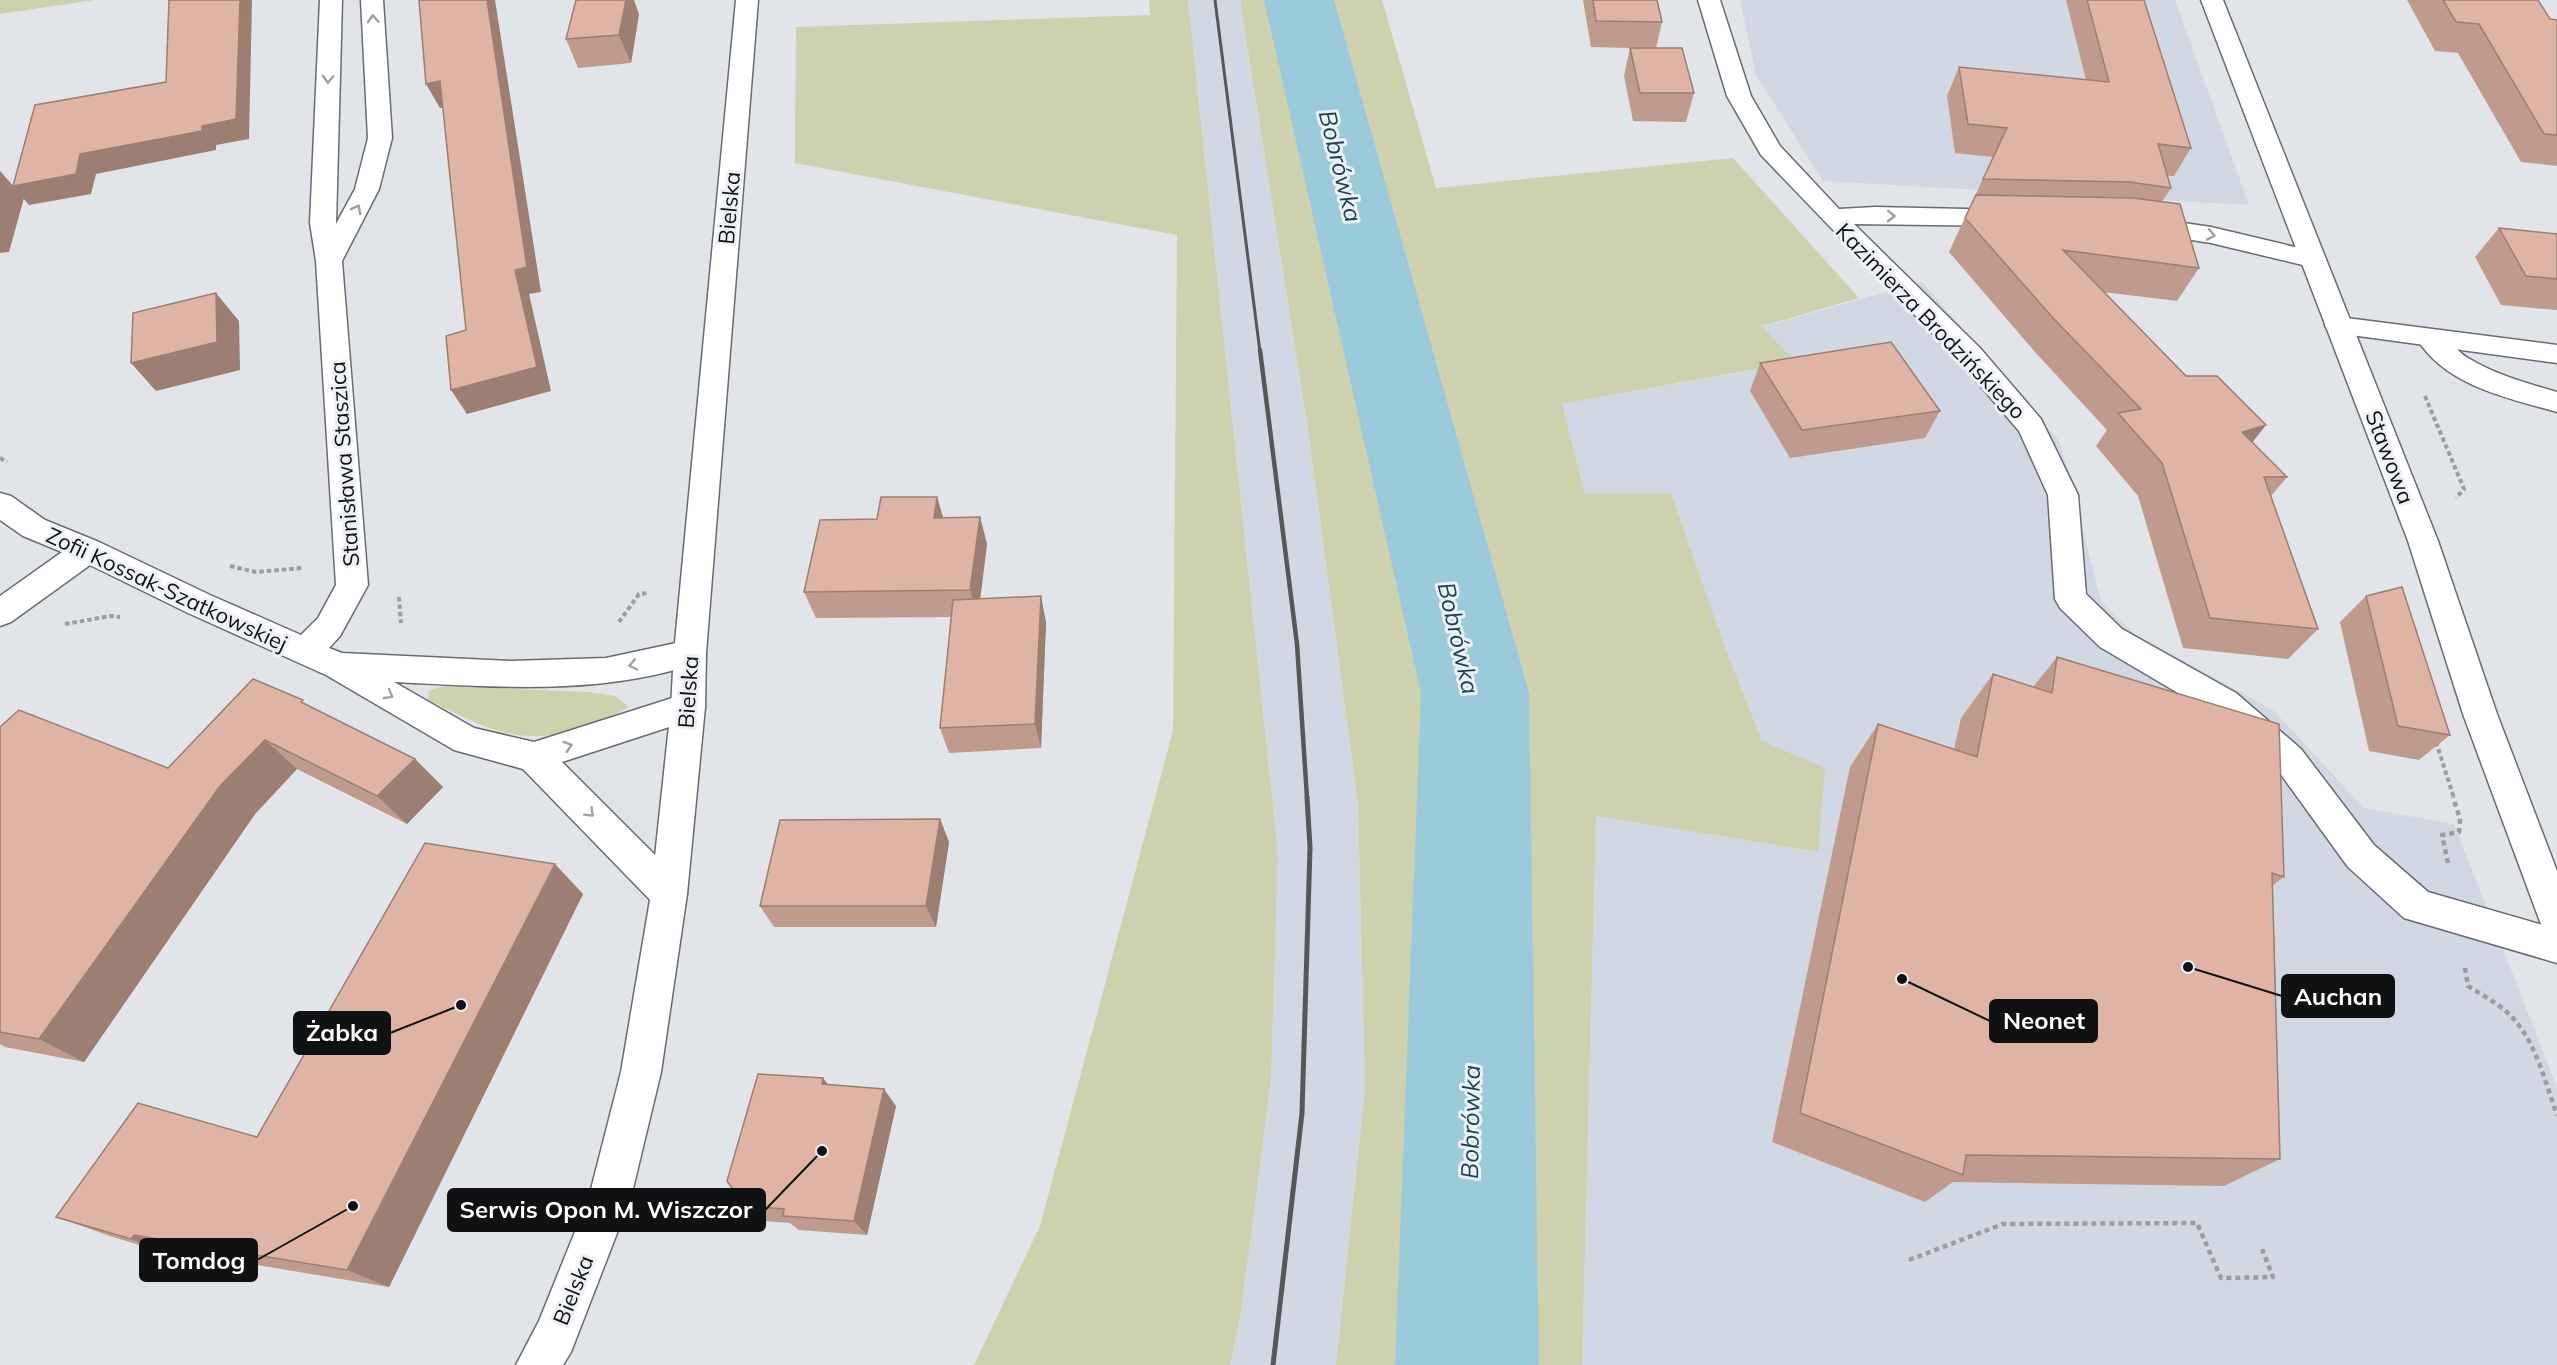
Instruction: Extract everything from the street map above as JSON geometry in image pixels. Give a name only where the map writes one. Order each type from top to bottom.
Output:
[{"type":"street","name":"Stanisława Staszica","points":[[305,652],[329,627],[352,585],[329,261],[323,223],[331,0]]},
{"type":"street","points":[[329,261],[367,189],[380,138],[372,0]]},
{"type":"street","name":"Bielska","points":[[538,1365],[555,1336],[610,1197],[641,1072],[669,894],[688,706],[690,652],[747,0]]},
{"type":"street","name":"Kazimierza Brodzińskiego","points":[[1709,0],[1739,96],[1770,150],[1970,355],[2031,426],[2063,495],[2071,599],[2111,638],[2224,703],[2289,759],[2361,856],[2417,906],[2557,945]]},
{"type":"street","name":"Stawowa","points":[[2212,0],[2423,541],[2480,714],[2557,919]]},
{"type":"street","points":[[1833,217],[2035,219]]},
{"type":"street","points":[[2124,222],[2211,235],[2312,259]]},
{"type":"street","points":[[2339,326],[2557,354]]},
{"type":"street","points":[[2431,339],[2456,364],[2492,382],[2557,402]]},
{"type":"street","name":"Zofii Kossak-Szatkowskiej","points":[[0,504],[34,528],[88,550],[338,666]]},
{"type":"street","points":[[0,613],[88,550]]},
{"type":"street","points":[[338,666],[511,674],[606,671],[690,652]]},
{"type":"street","points":[[338,666],[466,740],[534,757],[669,894]]},
{"type":"street","points":[[534,757],[688,706]]},
{"type":"path","points":[[2399,334],[2463,489],[2451,503]]},
{"type":"path","points":[[2433,735],[2460,819],[2459,832],[2442,835],[2458,917],[2468,986],[2491,999],[2516,1021],[2534,1053],[2557,1115]]},
{"type":"path","points":[[1909,1260],[2003,1224],[2198,1223],[2221,1278],[2273,1277],[2262,1249]]},
{"type":"shaded area","points":[[1188,0],[1240,0],[1308,429],[1358,804],[1365,1089],[1336,1365],[1230,1365],[1241,1312],[1271,1079],[1278,855]]},
{"type":"shaded area","points":[[1740,0],[2175,0],[2249,205],[1823,181],[1756,75]]},
{"type":"shaded area","points":[[1922,282],[2060,442],[2101,601],[2135,634],[2273,710],[2364,808],[2454,824],[2557,1087],[2557,1365],[1582,1365],[1596,816],[1818,852],[1762,741],[1720,634],[1585,494],[1562,404],[1794,363],[1761,327]]},
{"type":"green space","points":[[0,0],[94,0],[0,14]]},
{"type":"green space","points":[[1149,0],[1188,0],[1278,855],[1271,1079],[1241,1312],[1230,1365],[974,1365],[1040,1226],[1173,731],[1177,235],[795,163],[796,27],[1150,15]]},
{"type":"green space","points":[[1240,0],[1382,0],[1436,188],[1733,158],[1859,298],[1762,326],[1795,362],[1562,404],[1585,494],[1671,493],[1720,634],[1762,741],[1825,768],[1818,852],[1596,816],[1582,1365],[1336,1365],[1365,1089],[1358,804],[1308,429]]},
{"type":"green space","points":[[443,686],[588,692],[615,696],[629,707],[598,722],[565,733],[531,736],[496,730],[428,700],[429,691]]},
{"type":"building","points":[[169,0],[240,0],[236,119],[202,126],[202,131],[80,154],[76,174],[13,186],[35,105],[166,82]]},
{"type":"building","points":[[419,0],[487,0],[527,267],[515,270],[537,367],[451,390],[446,336],[466,330],[440,81],[426,84]]},
{"type":"building","points":[[576,0],[626,0],[619,35],[566,39]]},
{"type":"building","points":[[1593,0],[1657,0],[1662,22],[1596,21]]},
{"type":"building","points":[[2087,0],[2144,0],[2191,148],[2158,144],[2171,188],[2130,182],[1983,179],[2007,128],[1968,124],[1959,67],[2109,82]]},
{"type":"building","points":[[2443,0],[2538,0],[2550,19],[2557,20],[2557,135],[2544,134],[2479,24],[2456,22]]},
{"type":"building","points":[[1630,48],[1682,48],[1694,93],[1640,93]]},
{"type":"building","points":[[1976,195],[2133,198],[2180,204],[2199,268],[2063,250],[2186,376],[2217,376],[2266,425],[2242,432],[2287,477],[2264,477],[2318,629],[2210,618],[2162,463],[2118,413],[2141,409],[2054,319],[1965,218]]},
{"type":"building","points":[[2499,228],[2557,234],[2557,279],[2526,276]]},
{"type":"building","points":[[216,293],[217,342],[131,363],[133,313]]},
{"type":"building","points":[[1891,342],[1940,411],[1802,430],[1760,363]]},
{"type":"building","points":[[881,497],[937,497],[934,518],[980,517],[970,590],[804,592],[820,520],[877,519]]},
{"type":"building","points":[[2402,587],[2450,735],[2398,726],[2366,596]]},
{"type":"building","points":[[1041,596],[1035,724],[940,728],[953,600]]},
{"type":"building","points":[[2057,657],[2279,724],[2284,877],[2272,873],[2280,1159],[1966,1155],[1963,1175],[1800,1113],[1878,724],[1977,757],[1993,674],[2052,693]]},
{"type":"building","points":[[253,679],[303,700],[301,702],[415,759],[377,796],[265,740],[220,786],[39,1039],[0,1032],[0,727],[19,710],[168,768]]},
{"type":"building","points":[[940,819],[926,906],[760,906],[780,820]]},
{"type":"building","points":[[425,843],[555,864],[347,1270],[134,1235],[131,1239],[56,1217],[138,1103],[257,1137]]},
{"type":"building","points":[[758,1074],[823,1078],[822,1084],[884,1089],[854,1221],[783,1216],[784,1209],[745,1206],[727,1181]]},
{"type":"waterway","name":"Bobrówka","points":[[1299,0],[1475,693],[1467,1365]]},
{"type":"railway","points":[[1215,0],[1260,352]]},
{"type":"railway","points":[[1260,350],[1297,644],[1307,798]]},
{"type":"railway","points":[[1273,1365],[1302,1113],[1310,848],[1307,797]]},
{"type":"place","name":"Auchan","points":[[2188,967]]},
{"type":"place","name":"Neonet","points":[[1902,979]]},
{"type":"place","name":"Żabka","points":[[461,1005]]},
{"type":"place","name":"Serwis Opon M. Wiszczor","points":[[822,1151]]},
{"type":"place","name":"Tomdog","points":[[353,1206]]}]
